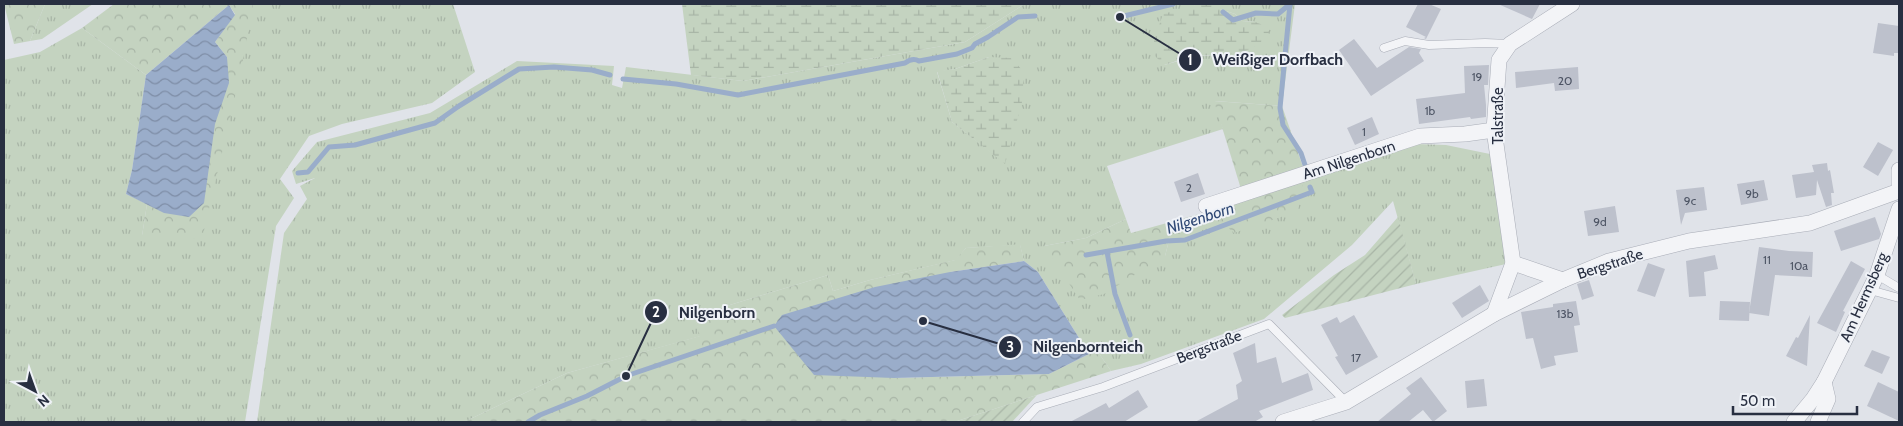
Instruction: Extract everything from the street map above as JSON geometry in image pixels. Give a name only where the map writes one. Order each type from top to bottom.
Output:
[{"type":"street","name":"Talstraße","points":[[1494,314],[1514,263],[1494,130],[1499,60],[1510,44],[1572,4]]},
{"type":"street","name":"Am Nilgenborn","points":[[1206,206],[1420,136],[1494,130]]},
{"type":"street","points":[[1899,170],[1899,184]]},
{"type":"street","name":"Bergstraße","points":[[1283,422],[1346,402],[1494,314],[1563,280],[1609,261],[1689,241],[1810,223],[1899,191]]},
{"type":"street","name":"Am Hermsberg","points":[[1794,422],[1824,382],[1870,290],[1877,275],[1899,209]]},
{"type":"street","points":[[1514,263],[1563,280]]},
{"type":"street","name":"Am Hermsberg","points":[[1818,422],[1828,399],[1824,382]]},
{"type":"lane","points":[[1384,48],[1405,41],[1429,45],[1510,44]]},
{"type":"lane","points":[[1877,275],[1899,288]]},
{"type":"lane","points":[[1870,290],[1899,298]]},
{"type":"lane","name":"Bergstraße","points":[[1023,422],[1037,408],[1104,387],[1269,324],[1346,402]]},
{"type":"green space","points":[[4,4],[45,4],[30,41],[14,44]]},
{"type":"green space","points":[[45,4],[93,4],[42,39],[30,41]]},
{"type":"green space","points":[[114,4],[253,5],[241,71],[202,239],[142,236],[147,204],[164,213],[209,174],[209,161],[215,136],[215,124],[229,83],[227,57],[215,42],[235,14],[229,5],[146,75],[82,28]]},
{"type":"green space","points":[[252,4],[453,4],[475,72],[432,103],[342,124],[309,136],[280,179],[294,198],[276,226],[245,422],[4,422],[4,60],[40,52],[82,28],[146,75],[132,170],[126,194],[147,204],[142,236],[253,6]]},
{"type":"green space","points":[[682,4],[1037,4],[1023,5],[965,42],[743,81],[691,75]]},
{"type":"green space","points":[[1199,4],[1186,9],[1164,65],[1196,56],[1222,55],[1255,22],[1242,21],[1235,14],[1220,9],[1220,4],[1295,4],[1282,106],[1215,101],[1223,129],[1107,166],[1126,219],[1086,238],[1044,246],[1165,256],[1174,221],[1415,144],[1446,145],[1490,154],[1506,264],[1416,284],[1393,201],[1352,245],[1264,319],[1141,364],[1111,371],[1098,352],[1089,354],[1038,272],[1024,261],[1020,245],[966,248],[956,260],[870,280],[833,291],[828,275],[694,316],[701,336],[567,373],[464,422],[257,422],[284,233],[307,199],[300,186],[315,178],[296,184],[292,171],[317,142],[430,113],[517,61],[614,66],[612,85],[622,88],[626,67],[743,81],[965,42],[1023,5]],"holes":[[[989,57],[1005,163],[952,122],[937,72],[955,69]]]},
{"type":"green space","points":[[1199,4],[1220,4],[1220,9],[1235,14],[1242,21],[1255,22],[1266,26],[1269,33],[1255,47],[1237,53],[1185,58],[1164,65],[1154,55],[1154,40],[1163,14]]},
{"type":"green space","points":[[989,57],[1011,58],[1024,72],[1022,102],[1005,164],[952,122],[937,71],[955,69]]},
{"type":"green space","points":[[1214,101],[1282,106],[1303,167],[1241,189]]},
{"type":"green space","points":[[1303,181],[1298,211],[1234,233],[1210,211]]},
{"type":"green space","points":[[1398,217],[1416,284],[1285,318],[1282,315],[1334,275],[1365,255]]},
{"type":"green space","points":[[1126,219],[1131,233],[1174,221],[1165,256],[1104,294],[1080,300],[1044,246],[1086,238]]},
{"type":"green space","points":[[1020,244],[1024,261],[950,272],[894,378],[1049,374],[1089,354],[1098,352],[1111,371],[954,422],[464,422],[567,373],[700,336],[694,316],[828,275],[833,291],[870,280],[955,260],[966,248]]},
{"type":"green space","points":[[1037,395],[1012,422],[954,422]]},
{"type":"water","points":[[229,5],[235,15],[215,42],[227,57],[229,83],[215,124],[204,203],[189,217],[164,213],[126,194],[132,170],[146,75]]},
{"type":"water","points":[[1024,261],[1038,272],[1089,354],[1049,374],[894,378],[814,375],[774,326],[782,315],[875,287],[950,272]]},
{"type":"building","points":[[1418,4],[1429,4],[1441,9],[1426,39],[1424,38],[1426,37],[1406,27]]},
{"type":"building","points":[[1498,4],[1540,4],[1532,19]]},
{"type":"building","points":[[1878,23],[1899,26],[1899,53],[1894,53],[1894,56],[1873,53]]},
{"type":"building","points":[[1354,39],[1377,68],[1409,47],[1421,49],[1419,53],[1424,61],[1371,96],[1339,50]]},
{"type":"building","points":[[1489,65],[1488,85],[1484,85],[1486,117],[1471,119],[1470,117],[1419,124],[1416,99],[1465,93],[1464,66]]},
{"type":"building","points":[[1578,67],[1579,89],[1555,91],[1554,83],[1516,88],[1515,72]]},
{"type":"building","points":[[1372,117],[1379,134],[1355,145],[1347,128]]},
{"type":"building","points":[[1878,142],[1893,150],[1878,176],[1863,167]]},
{"type":"building","points":[[1827,163],[1834,193],[1831,193],[1832,205],[1826,207],[1817,180],[1816,195],[1796,198],[1792,175],[1814,172],[1812,165]]},
{"type":"building","points":[[1198,173],[1205,194],[1181,202],[1174,182]]},
{"type":"building","points":[[1764,180],[1768,200],[1741,205],[1737,184]]},
{"type":"building","points":[[1704,187],[1707,210],[1685,213],[1681,225],[1676,190]]},
{"type":"building","points":[[1615,206],[1619,232],[1588,236],[1584,211]]},
{"type":"building","points":[[1875,217],[1881,234],[1879,239],[1841,251],[1834,231]]},
{"type":"building","points":[[1759,247],[1813,252],[1812,277],[1775,275],[1769,316],[1749,313]]},
{"type":"building","points":[[1715,255],[1718,269],[1704,272],[1706,296],[1689,297],[1686,261]]},
{"type":"building","points":[[1851,261],[1865,269],[1843,311],[1845,312],[1836,332],[1817,323]]},
{"type":"building","points":[[1648,263],[1665,269],[1655,297],[1637,291]]},
{"type":"building","points":[[1589,280],[1594,296],[1582,300],[1577,284]]},
{"type":"building","points":[[1480,285],[1489,301],[1462,318],[1452,303]]},
{"type":"building","points":[[1576,301],[1580,325],[1574,326],[1578,352],[1554,356],[1556,365],[1541,369],[1533,338],[1526,339],[1521,312],[1553,307],[1553,304]]},
{"type":"building","points":[[1720,301],[1750,302],[1749,321],[1719,320]]},
{"type":"building","points":[[1354,315],[1378,357],[1346,375],[1335,357],[1338,356],[1321,325],[1337,317],[1340,323]]},
{"type":"building","points":[[1810,315],[1807,366],[1786,356]]},
{"type":"building","points":[[1255,343],[1257,363],[1276,357],[1282,383],[1308,373],[1313,390],[1259,411],[1263,417],[1254,422],[1195,422],[1238,399],[1236,385],[1242,381],[1233,353]]},
{"type":"building","points":[[1872,350],[1890,357],[1882,374],[1864,366]]},
{"type":"building","points":[[1421,377],[1447,411],[1433,422],[1423,410],[1408,422],[1377,422],[1411,394],[1406,388]]},
{"type":"building","points":[[1484,379],[1487,406],[1467,408],[1465,381]]},
{"type":"building","points":[[1878,382],[1899,392],[1899,421],[1867,406]]},
{"type":"building","points":[[1138,390],[1148,407],[1124,422],[1070,422],[1106,403],[1109,408]]},
{"type":"waterway","points":[[1120,17],[1173,4]]},
{"type":"waterway","name":"Nilgenborn","points":[[1290,4],[1280,108],[1283,125],[1301,153],[1305,165]]},
{"type":"waterway","points":[[1223,12],[1233,20],[1256,13],[1278,14],[1290,4]]},
{"type":"waterway","points":[[623,79],[676,84],[738,95],[905,63],[912,60],[919,61],[957,54],[972,48],[975,44],[1018,17],[1035,16]]},
{"type":"waterway","points":[[298,173],[308,172],[329,147],[355,145],[435,123],[519,69],[554,67],[592,70],[610,75]]},
{"type":"waterway","name":"Nilgenborn","points":[[1086,255],[1166,241],[1185,240],[1312,192],[1310,187]]},
{"type":"waterway","points":[[1107,252],[1115,294],[1130,335]]},
{"type":"waterway","name":"Nilgenborn","points":[[528,422],[540,415],[587,396],[626,376],[774,326]]},
{"type":"place","name":"Weißiger Dorfbach","points":[[1120,17]]},
{"type":"place","name":"Nilgenbornteich","points":[[923,321]]},
{"type":"place","name":"Nilgenborn","points":[[626,376]]}]
